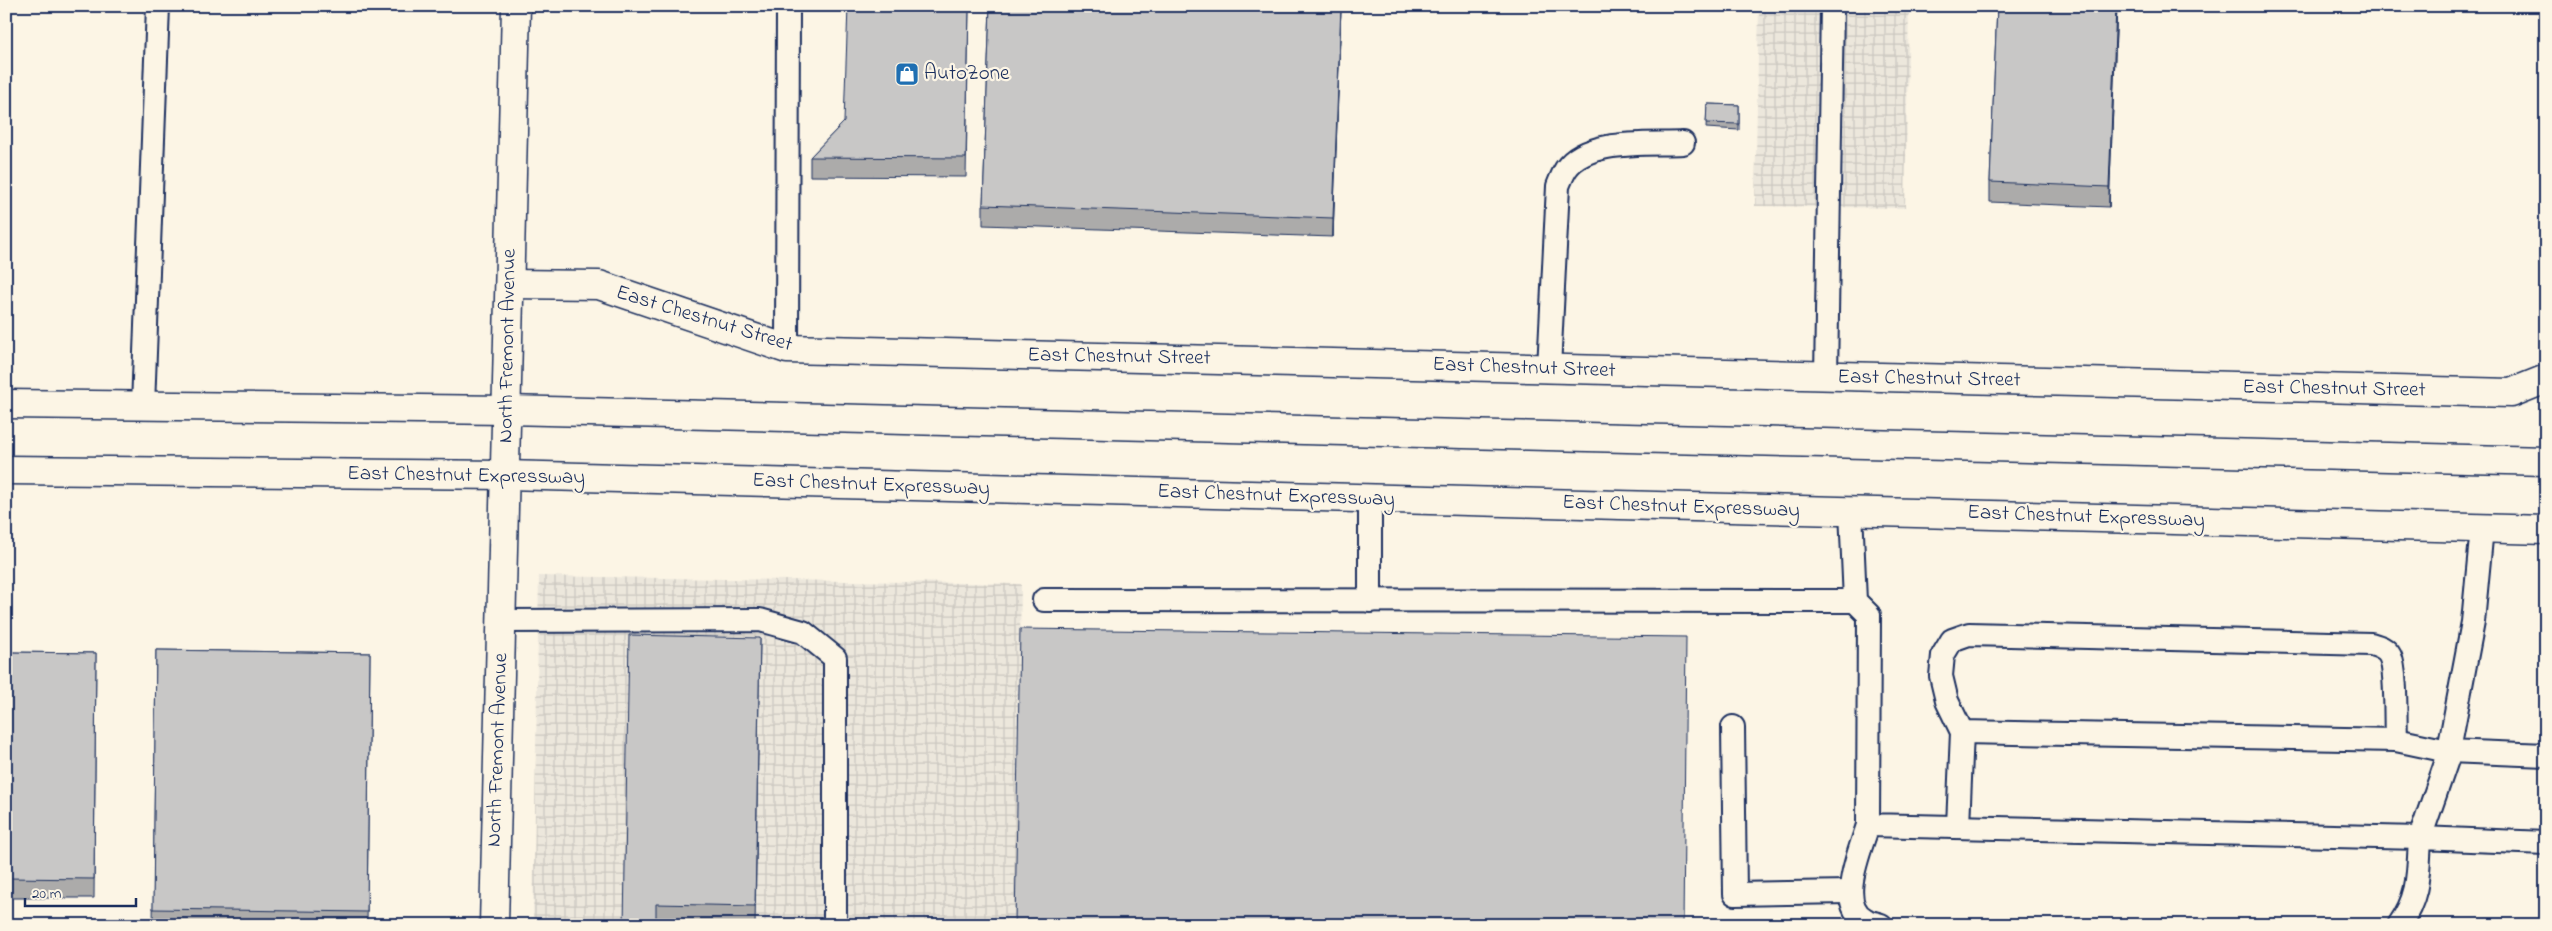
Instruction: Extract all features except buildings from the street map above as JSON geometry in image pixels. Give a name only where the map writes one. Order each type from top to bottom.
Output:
[{"type":"main road","name":"North Fremont Avenue","points":[[494,925],[516,6]]},
{"type":"main road","name":"East Chestnut Street","points":[[510,284],[599,285],[787,349],[2511,393],[2546,379]]},
{"type":"main road","points":[[6,404],[507,410],[2546,461]]},
{"type":"main road","name":"East Chestnut Expressway","points":[[6,470],[506,475],[2546,530]]},
{"type":"lane","points":[[143,406],[158,6]]},
{"type":"lane","points":[[787,349],[788,6]]},
{"type":"lane","points":[[1826,376],[1832,6]]},
{"type":"lane","points":[[1549,368],[1558,186],[1567,168],[1586,153],[1606,146],[1683,143]]},
{"type":"lane","points":[[1370,498],[1370,601]]},
{"type":"lane","points":[[1851,511],[1854,601],[1869,616],[1868,825],[1850,892],[1854,910],[1865,920],[1881,925]]},
{"type":"lane","points":[[2399,925],[2411,908],[2418,877],[2420,838],[2448,751],[2473,622],[2482,528]]},
{"type":"lane","points":[[1044,600],[1854,601]]},
{"type":"lane","points":[[502,621],[760,620],[802,632],[835,658],[835,925]]},
{"type":"lane","points":[[1958,826],[1962,732],[1947,701],[1941,676],[1943,655],[1952,640],[1969,634],[2371,644],[2382,648],[2390,656],[2393,671],[2396,740]]},
{"type":"lane","points":[[1733,727],[1736,894],[1850,892]]},
{"type":"lane","points":[[1962,732],[2396,740],[2448,751],[2546,756]]},
{"type":"lane","points":[[1868,825],[2420,838],[2546,843]]},
{"type":"shaded area","points":[[1759,6],[1909,6],[1905,208],[1755,206]]},
{"type":"shaded area","points":[[539,576],[1021,584],[1015,925],[533,925]]},
{"type":"place","name":"AutoZone","points":[[907,74]]}]
